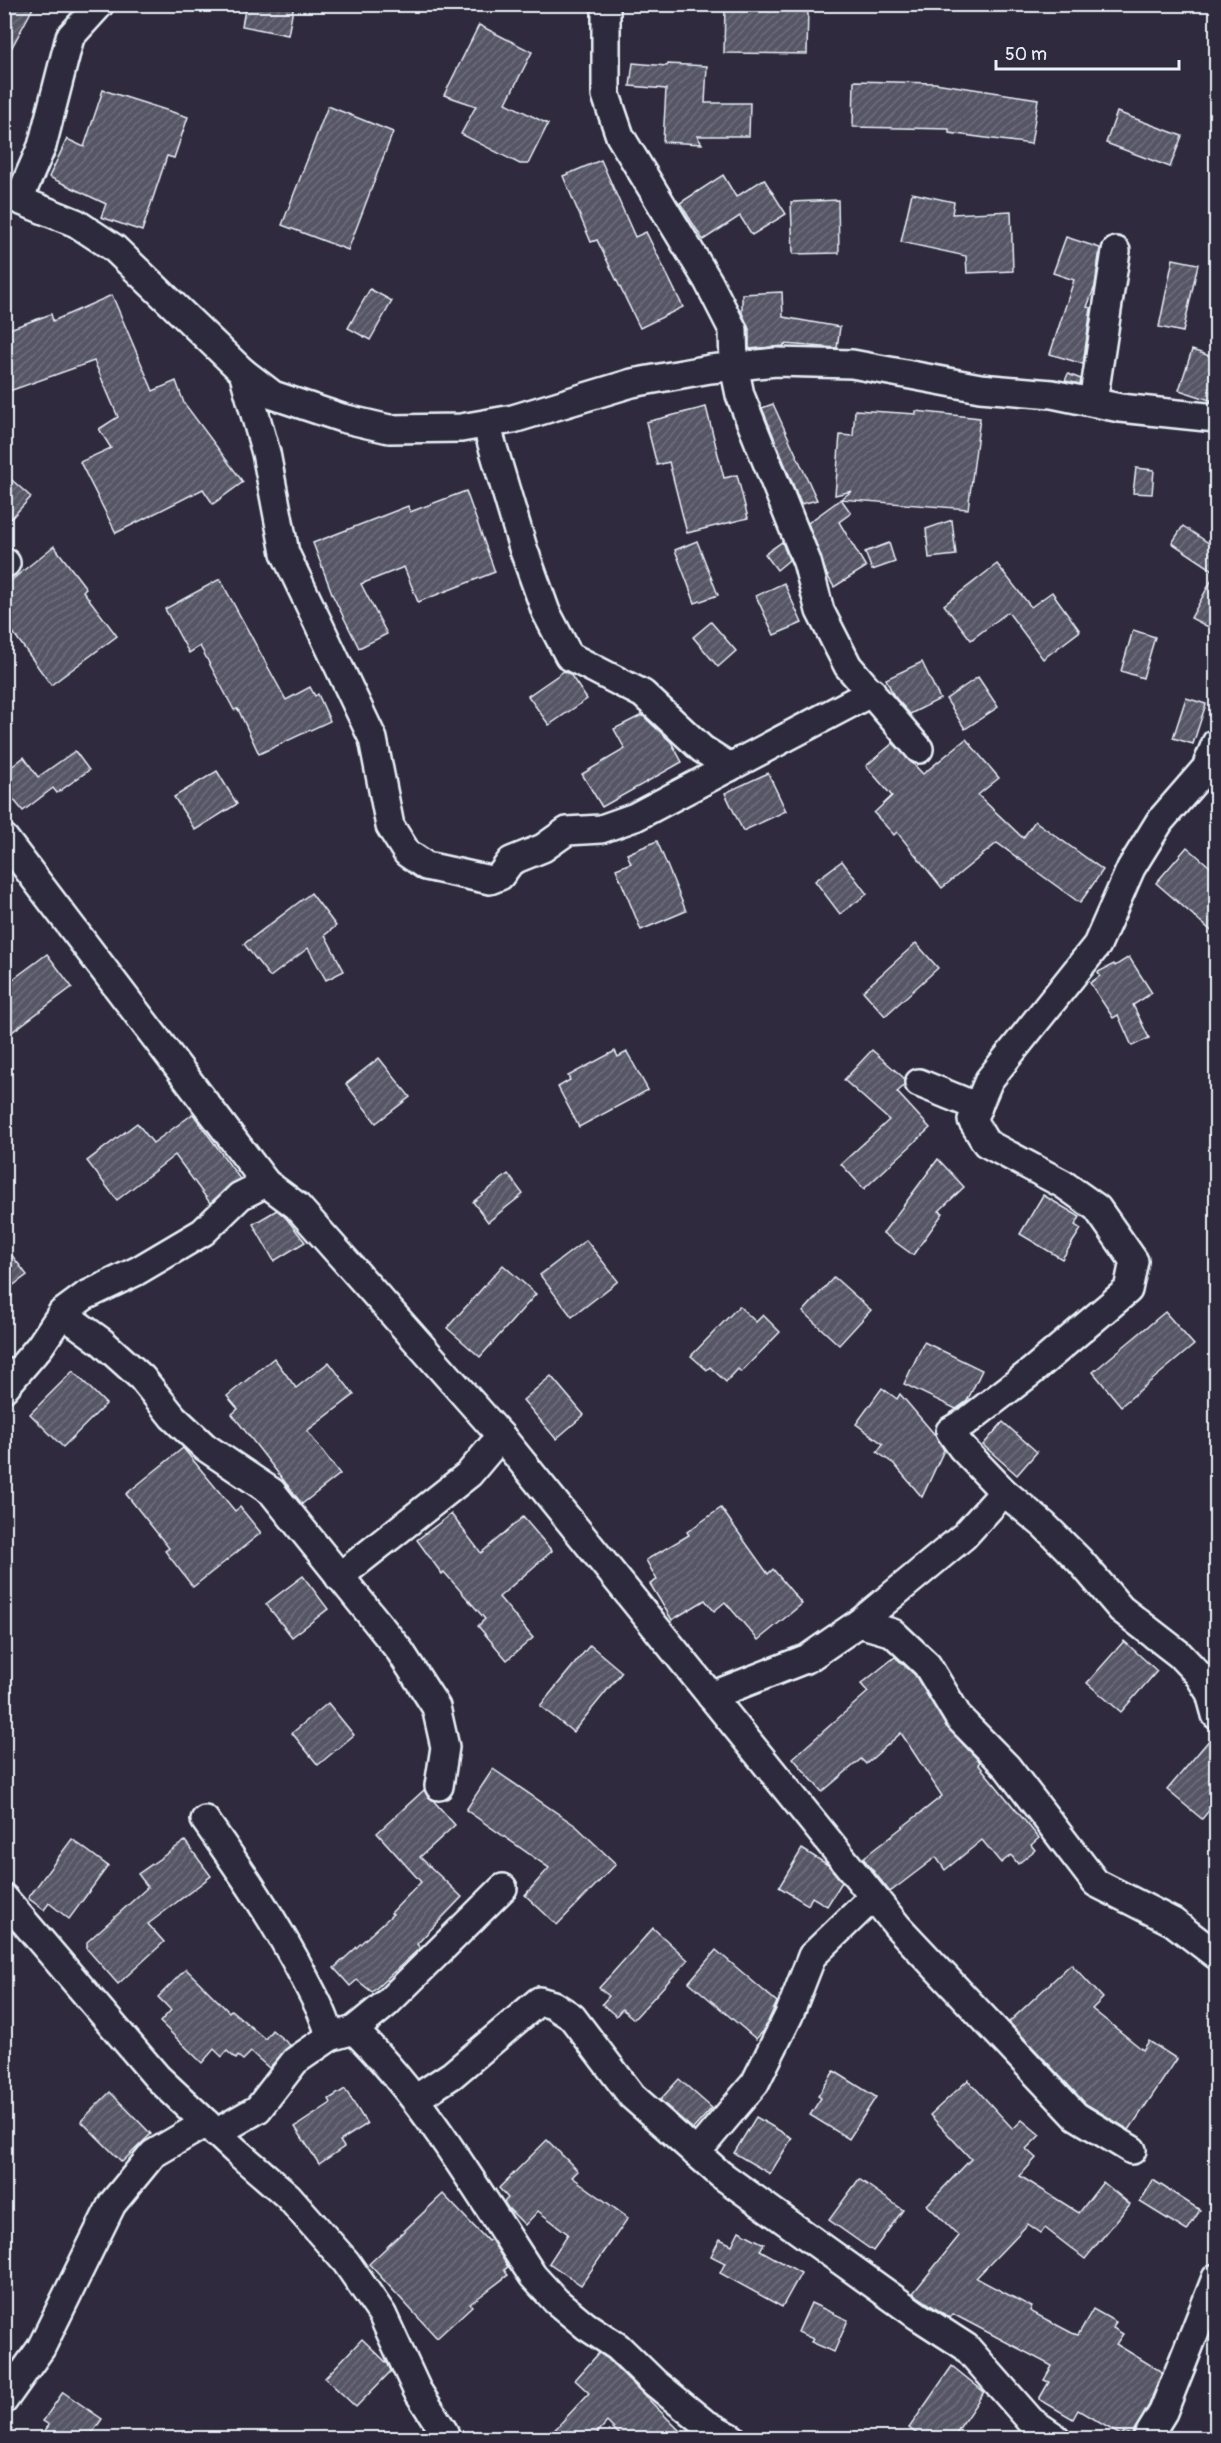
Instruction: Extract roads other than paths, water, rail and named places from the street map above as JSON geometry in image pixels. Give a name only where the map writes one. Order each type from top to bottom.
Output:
[{"type":"street","points":[[100,4],[70,38],[42,146],[11,196],[76,223],[114,248],[243,372],[273,395],[342,418],[389,429],[461,428],[513,419],[632,383],[734,366],[776,362],[852,364],[980,388],[1052,393],[1120,408],[1216,418]]},
{"type":"street","points":[[606,4],[606,95],[620,136],[708,281],[733,330],[734,366],[740,395],[807,561],[820,611],[848,666],[873,692],[919,749]]},
{"type":"street","points":[[1093,402],[1116,251]]},
{"type":"street","points":[[243,372],[266,453],[285,553],[373,739],[390,826],[407,853],[426,866],[490,880],[500,876],[511,861],[543,848],[567,831],[601,829],[635,817],[873,692]]},
{"type":"street","points":[[486,424],[523,548],[546,612],[569,656],[643,694],[702,749],[730,767]]},
{"type":"street","points":[[1216,743],[1206,768],[1160,821],[1131,868],[1097,945],[989,1080],[972,1120],[986,1143],[1063,1184],[1097,1208],[1134,1261],[1128,1290],[1022,1379],[970,1419],[950,1431],[962,1448],[1005,1492],[1058,1540],[1121,1610],[1179,1654],[1198,1674],[1210,1694],[1216,1715]]},
{"type":"street","points":[[4,838],[266,1183],[297,1206],[501,1436],[898,1927],[1076,2116],[1132,2150]]},
{"type":"street","points":[[919,1083],[978,1107]]},
{"type":"street","points":[[4,1388],[40,1346],[62,1313],[85,1296],[137,1271],[203,1233],[240,1196],[266,1183]]},
{"type":"street","points":[[62,1313],[102,1342],[142,1377],[174,1417],[205,1447],[272,1492],[400,1651],[436,1707],[445,1747],[439,1786]]},
{"type":"street","points":[[339,1577],[469,1474],[501,1436]]},
{"type":"street","points":[[711,1696],[808,1658],[859,1623],[964,1536],[1005,1492]]},
{"type":"street","points":[[859,1623],[893,1632],[927,1665],[958,1718],[1007,1767],[1096,1883],[1173,1922],[1216,1955]]},
{"type":"street","points":[[205,1820],[260,1900],[293,1955],[325,2018],[342,2033],[385,2061],[416,2099],[533,2276],[556,2301],[586,2326],[618,2347],[655,2384],[703,2422],[732,2439]]},
{"type":"street","points":[[4,2400],[41,2348],[112,2204],[153,2154],[258,2109],[295,2061],[387,2003],[503,1888]]},
{"type":"street","points":[[696,2152],[755,2083],[789,2015],[812,1956],[873,1897]]},
{"type":"street","points":[[4,1898],[158,2077],[211,2128],[288,2196],[346,2262],[382,2314],[417,2390],[444,2432]]},
{"type":"street","points":[[416,2099],[452,2075],[539,2001],[553,2005],[572,2017],[632,2096],[720,2174],[789,2225],[966,2347],[1031,2421],[1056,2439]]},
{"type":"street","points":[[1147,2439],[1163,2412],[1216,2278]]}]
